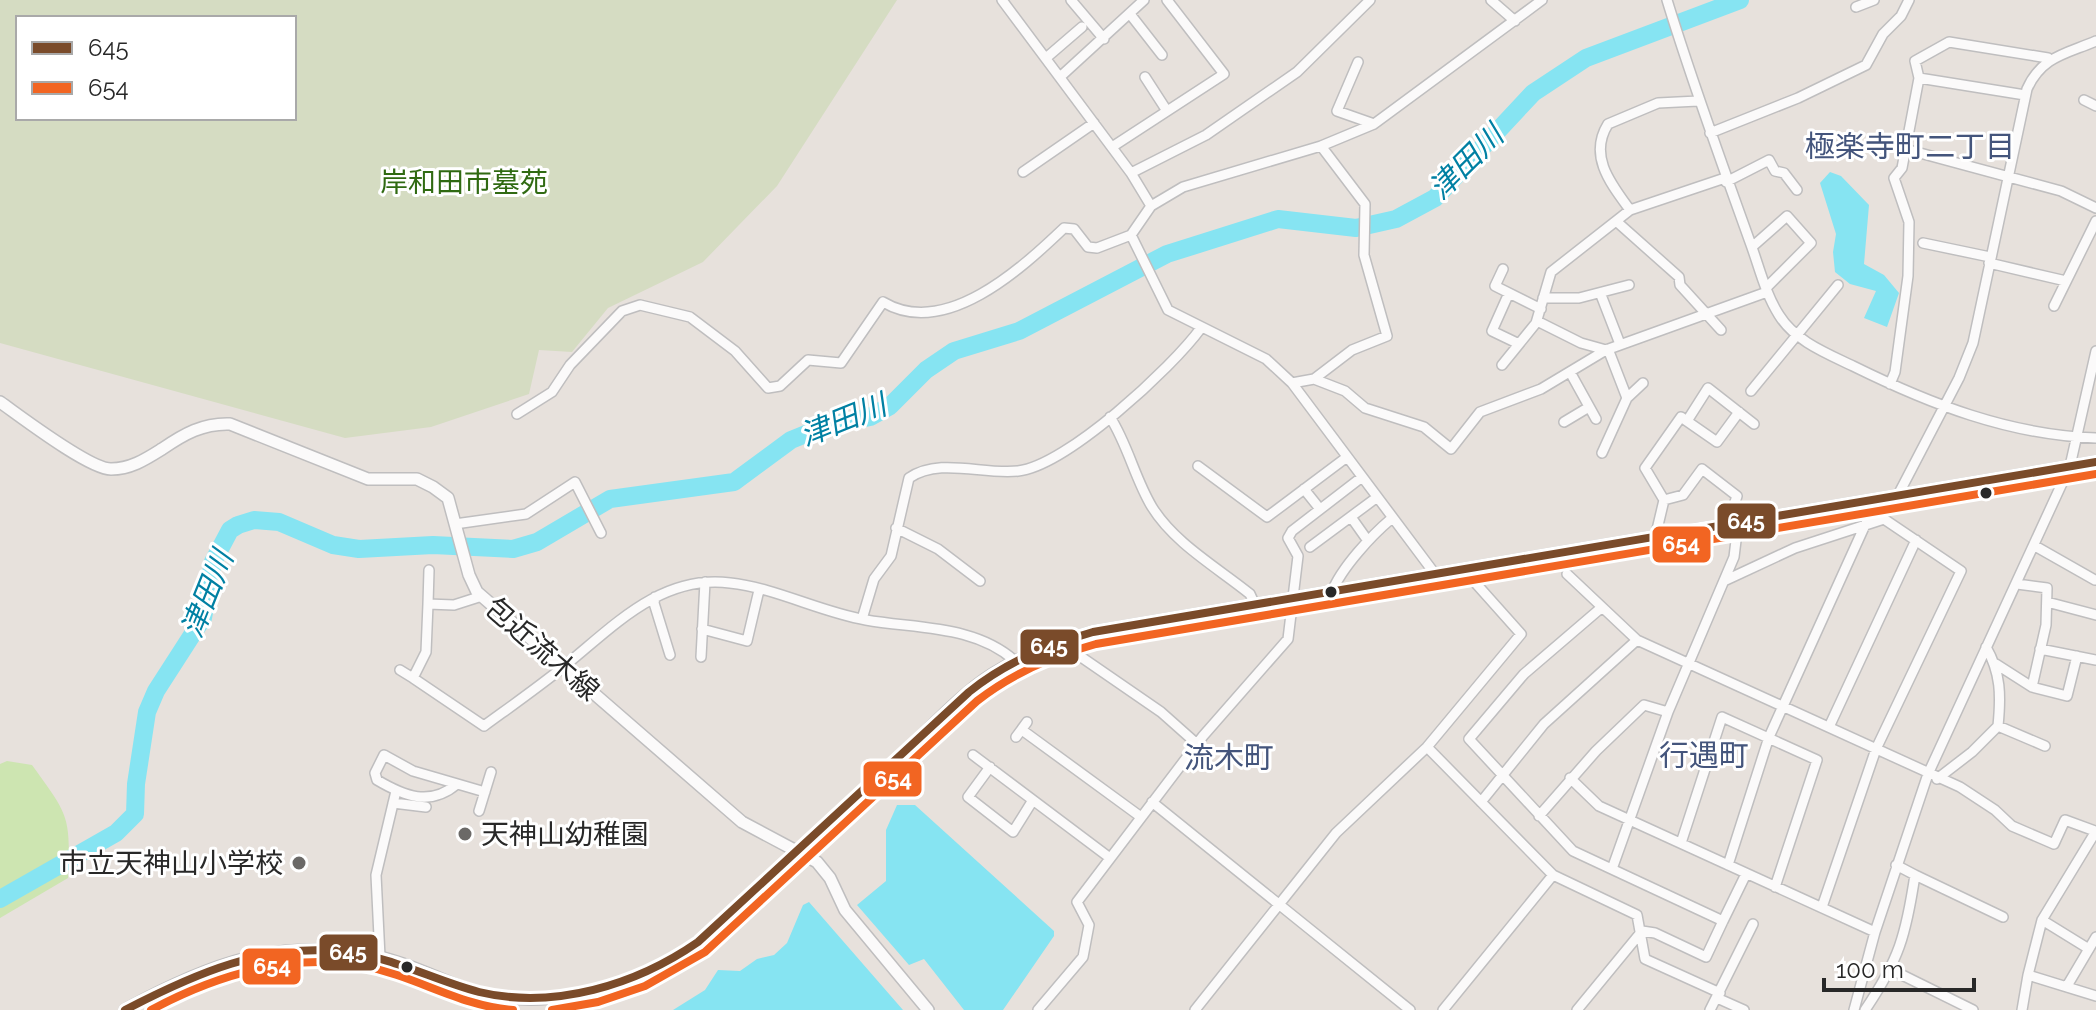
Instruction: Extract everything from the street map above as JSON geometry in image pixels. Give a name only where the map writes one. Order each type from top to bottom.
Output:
[{"type":"street","points":[[1071,0],[1104,39]]},
{"type":"street","points":[[1060,77],[1144,0]]},
{"type":"street","points":[[1112,147],[1224,74],[1167,0]]},
{"type":"street","points":[[1131,173],[1206,135],[1297,72],[1370,0]]},
{"type":"street","points":[[1491,0],[1515,21]]},
{"type":"street","points":[[517,414],[552,392],[570,365],[622,311],[631,307],[654,306],[690,317],[735,351],[768,388],[780,386],[808,360],[841,363],[883,302],[902,313],[954,306],[985,292],[1033,257],[1064,228],[1074,229],[1088,247],[1097,248],[1131,235],[1151,206],[1183,187],[1321,146],[1374,124],[1542,0]]},
{"type":"street","points":[[1856,7],[1874,0]]},
{"type":"street","points":[[1710,133],[1798,98],[1866,65],[1883,34],[1901,16],[1909,0]]},
{"type":"street","points":[[1004,1],[1131,173],[1151,206]]},
{"type":"street","points":[[1668,4],[1698,101],[1767,290],[1779,316],[1795,334],[1890,384],[1942,407],[2007,426],[2077,438],[2096,438]]},
{"type":"street","points":[[1130,14],[1162,55]]},
{"type":"street","points":[[1046,58],[1082,27]]},
{"type":"street","points":[[1898,495],[1959,378],[1973,343],[2025,95],[2036,71],[2048,58],[2096,41]]},
{"type":"street","points":[[1890,384],[1895,372],[1908,276],[1909,222],[1894,178],[1902,168],[1919,78],[1915,61],[1949,42],[2048,58]]},
{"type":"street","points":[[1358,62],[1337,111],[1374,124]]},
{"type":"street","points":[[1145,77],[1167,111]]},
{"type":"street","points":[[1919,78],[2025,95]]},
{"type":"street","points":[[2084,100],[2096,106]]},
{"type":"street","points":[[1630,210],[1605,175],[1600,153],[1608,124],[1658,103],[1698,101]]},
{"type":"street","points":[[1023,172],[1094,123]]},
{"type":"street","points":[[1292,383],[1314,379],[1352,350],[1387,336],[1364,255],[1365,204],[1321,146]]},
{"type":"street","points":[[1905,149],[2007,179],[2061,191],[2096,208]]},
{"type":"street","points":[[1502,365],[1537,321],[1551,272],[1630,210],[1726,180],[1769,160],[1775,171],[1784,173],[1797,190]]},
{"type":"street","points":[[1314,379],[1345,391],[1365,408],[1424,427],[1451,449],[1480,412],[1541,389],[1607,349],[1767,290],[1811,243],[1787,216],[1752,247]]},
{"type":"street","points":[[1616,221],[1679,277],[1680,285],[1721,330]]},
{"type":"street","points":[[2054,306],[2096,221]]},
{"type":"street","points":[[1131,235],[1151,281],[1168,310],[1266,359],[1292,383],[1435,574]]},
{"type":"street","points":[[1923,243],[2066,281]]},
{"type":"street","points":[[1503,269],[1495,286],[1541,309]]},
{"type":"street","points":[[1543,298],[1601,295],[1629,285]]},
{"type":"street","points":[[1751,391],[1838,285]]},
{"type":"street","points":[[1509,293],[1492,331],[1517,343]]},
{"type":"street","points":[[1601,295],[1620,344]]},
{"type":"street","points":[[1537,321],[1581,343],[1607,349]]},
{"type":"street","points":[[862,619],[874,579],[891,556],[904,487],[909,478],[932,467],[1022,471],[1040,465],[1110,417],[1169,369],[1201,328]]},
{"type":"street","points":[[1607,349],[1627,398]]},
{"type":"street","points":[[1854,1010],[1896,865],[1986,647],[2070,466],[2096,351]]},
{"type":"street","points":[[1570,372],[1596,419]]},
{"type":"street","points":[[1602,453],[1627,398],[1643,383]]},
{"type":"street","points":[[1687,421],[1708,388],[1754,424]]},
{"type":"street","name":"包近流木線","points":[[0,402],[40,431],[108,470],[137,464],[193,430],[212,423],[230,424],[368,479],[417,479],[448,498],[469,575],[482,596],[742,822],[817,862],[830,878],[845,910],[928,1010]]},
{"type":"street","points":[[1564,422],[1589,407]]},
{"type":"street","points":[[1655,538],[1664,500],[1645,468],[1681,417],[1717,442],[1739,412]]},
{"type":"street","points":[[1110,417],[1126,443],[1154,509],[1174,533],[1250,594],[1255,605]]},
{"type":"street","points":[[1198,466],[1267,517],[1347,457]]},
{"type":"street","points":[[125,1010],[195,973],[240,959],[300,950],[380,957],[483,994],[508,999],[576,995],[640,975],[699,944],[969,692],[1015,661],[1063,641],[1093,632],[2096,462]]},
{"type":"street","points":[[1612,869],[1668,712],[1739,542],[1732,525],[1737,496],[1702,469],[1683,495],[1664,500]]},
{"type":"street","points":[[1038,1010],[1083,957],[1089,925],[1077,902],[1197,744],[1288,639],[1298,556],[1288,538],[1292,531],[1362,477]]},
{"type":"street","points":[[456,528],[526,514],[575,482],[601,533]]},
{"type":"street","points":[[1304,489],[1320,509]]},
{"type":"street","points":[[1310,547],[1376,498]]},
{"type":"street","points":[[1351,517],[1368,541]]},
{"type":"street","points":[[1332,592],[1340,575],[1391,519]]},
{"type":"street","points":[[1724,581],[1795,548],[1884,519],[1961,571],[1876,749],[1822,907]]},
{"type":"street","points":[[1728,865],[1769,737],[1866,523]]},
{"type":"street","points":[[896,528],[938,549],[980,581]]},
{"type":"street","points":[[1829,727],[1916,540]]},
{"type":"street","points":[[2035,546],[2095,580]]},
{"type":"street","points":[[1195,1010],[1336,833],[1427,747],[1521,634],[1463,569]]},
{"type":"street","points":[[413,678],[426,652],[429,570]]},
{"type":"street","points":[[1567,574],[1637,640],[1960,787],[1995,810],[2012,826],[2054,844],[2065,820],[2096,831],[2042,920],[2022,1010]]},
{"type":"street","points":[[400,670],[484,726],[562,668],[619,619],[655,597],[705,582],[727,582],[862,619],[976,636],[1015,661]]},
{"type":"street","points":[[701,657],[705,582]]},
{"type":"street","points":[[2017,584],[2047,588],[2032,687]]},
{"type":"street","points":[[702,629],[747,641],[759,590]]},
{"type":"street","points":[[428,604],[454,605],[482,596]]},
{"type":"street","points":[[655,597],[654,603],[670,655]]},
{"type":"street","points":[[2047,602],[2096,615]]},
{"type":"street","points":[[1601,608],[1524,674],[1469,739],[1573,851],[1723,921]]},
{"type":"street","points":[[1481,802],[1544,724],[1637,640]]},
{"type":"street","points":[[1063,641],[1071,650],[1161,712],[1197,744]]},
{"type":"street","points":[[1932,776],[1972,752],[1998,726],[2000,685],[1996,664],[1986,647]]},
{"type":"street","points":[[2040,649],[2096,660]]},
{"type":"street","points":[[1996,664],[2032,687],[2067,696],[2077,656]]},
{"type":"street","points":[[1539,816],[1570,778],[1644,705],[1668,712]]},
{"type":"street","points":[[1681,843],[1722,717],[1769,737],[1817,760],[1775,887]]},
{"type":"street","points":[[1998,726],[2045,746]]},
{"type":"street","points":[[1022,730],[1141,817]]},
{"type":"street","points":[[1427,747],[1553,875],[1637,915],[1645,959],[1744,1010]]},
{"type":"street","points":[[457,784],[448,792],[427,799],[396,791],[377,780],[375,773],[384,755],[413,771],[485,792]]},
{"type":"street","points":[[973,755],[1110,858]]},
{"type":"street","points":[[990,767],[968,797],[1013,832],[1033,800]]},
{"type":"street","points":[[479,811],[491,772]]},
{"type":"street","points":[[1570,778],[1599,806],[1875,932]]},
{"type":"street","points":[[380,957],[376,875],[396,791]]},
{"type":"street","points":[[1152,802],[1410,1010]]},
{"type":"street","points":[[393,803],[426,807]]},
{"type":"street","points":[[1896,865],[2003,917]]},
{"type":"street","points":[[1642,931],[1655,933],[1706,957],[1746,874]]},
{"type":"street","points":[[1443,1010],[1553,875]]},
{"type":"street","points":[[1865,1010],[1892,970],[1907,931],[1915,875]]},
{"type":"street","points":[[2042,920],[2089,949]]},
{"type":"street","points":[[1710,1010],[1753,924]]},
{"type":"street","points":[[1577,1010],[1642,931]]},
{"type":"street","points":[[2067,986],[2096,937]]},
{"type":"street","points":[[1892,970],[1973,1010]]},
{"type":"street","points":[[2028,975],[2096,996]]},
{"type":"green space","name":"岸和田市墓苑","points":[[0,0],[897,0],[777,186],[703,262],[608,308],[572,352],[539,350],[529,394],[431,427],[345,438],[0,343]]},
{"type":"green space","points":[[7,761],[32,765],[60,806],[69,841],[68,878],[0,918],[0,764]]},
{"type":"water","points":[[1830,172],[1841,176],[1869,205],[1864,264],[1884,275],[1899,293],[1887,327],[1864,318],[1876,291],[1850,284],[1835,272],[1833,252],[1836,234],[1820,183]]},
{"type":"water","points":[[897,805],[915,805],[1054,931],[1054,936],[1003,1010],[964,1010],[924,959],[909,965],[857,905],[886,881],[886,830]]},
{"type":"water","points":[[809,902],[903,1010],[673,1010],[705,990],[718,970],[740,971],[757,959],[774,955],[787,943],[803,905]]},
{"type":"waterway","name":"津田川","points":[[0,899],[116,833],[135,814],[136,784],[147,712],[156,691],[203,618],[213,562],[230,530],[238,525],[254,520],[279,522],[333,545],[359,549],[433,545],[513,549],[537,542],[610,499],[734,482],[791,440],[823,427],[870,417],[890,406],[926,370],[954,351],[1019,331],[1167,254],[1278,219],[1356,228],[1396,219],[1435,198],[1533,93],[1586,58],[1740,0]]},
{"type":"transit line","name":"645","points":[[125,1010],[177,984],[231,964],[259,956],[316,950],[380,959],[462,987],[507,997],[536,998],[593,990],[648,970],[698,942],[969,692],[1013,663],[1060,643],[1093,632],[2096,462]]},
{"type":"transit line","name":"654","points":[[552,1010],[598,1002],[645,986],[705,952],[977,701],[1019,674],[1064,654],[1096,644],[2096,474]]},
{"type":"transit line","name":"654","points":[[151,1010],[240,974],[302,963],[365,967],[397,975],[468,1001],[513,1010]]},
{"type":"place","name":"天神山幼稚園","points":[[465,834]]},
{"type":"place","name":"市立天神山小学校","points":[[299,863]]},
{"type":"district","name":"極楽寺町二丁目","points":[[1910,146]]},
{"type":"district","name":"行遇町","points":[[1704,755]]},
{"type":"district","name":"流木町","points":[[1229,757]]}]
